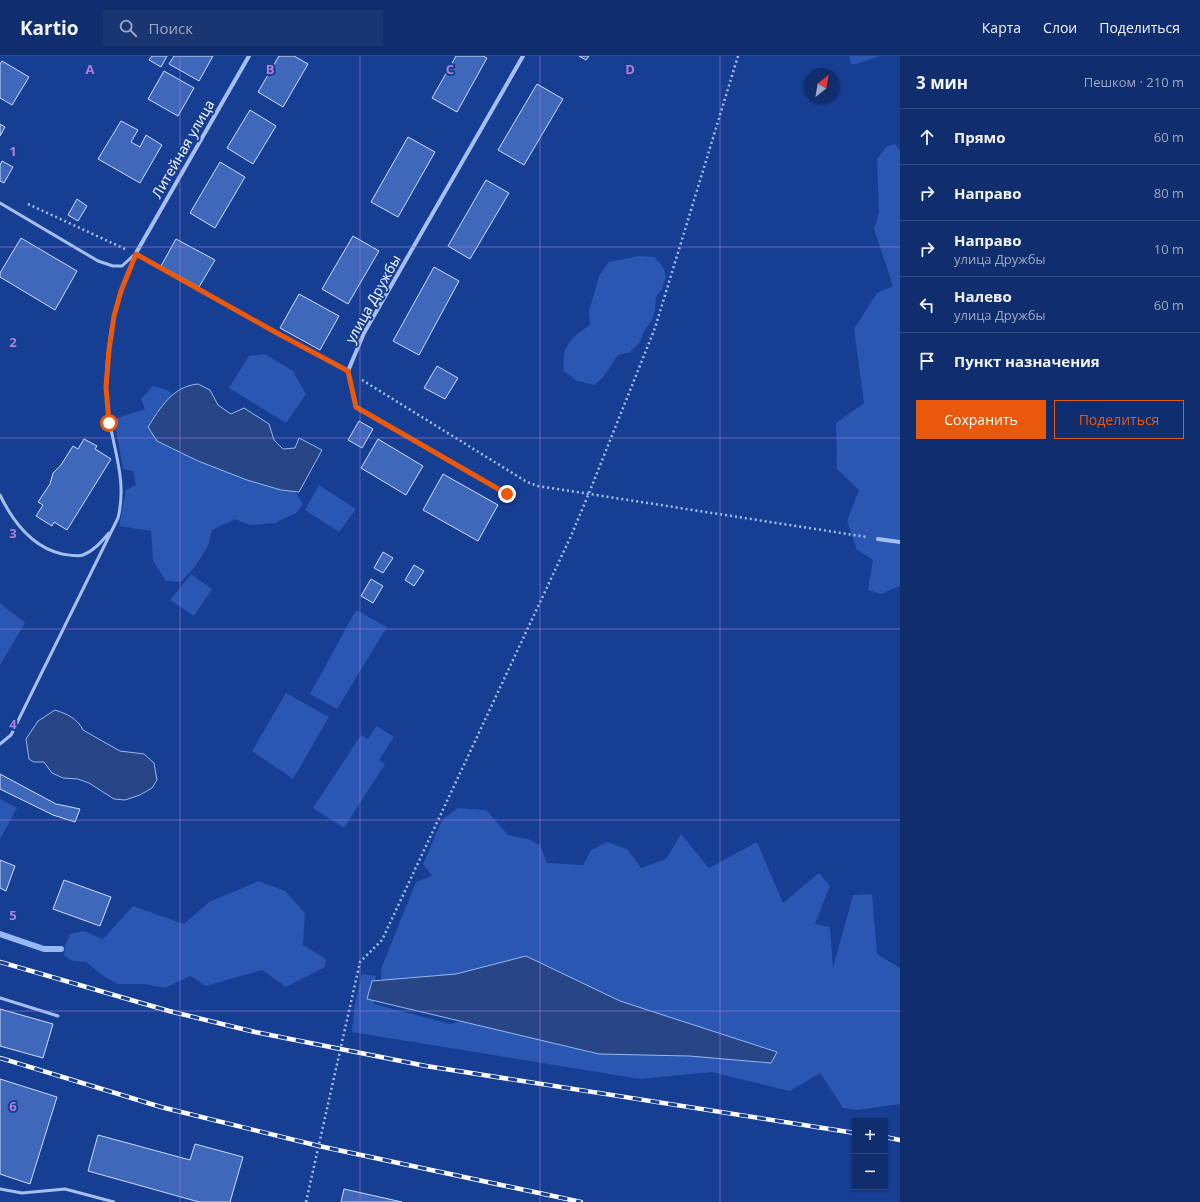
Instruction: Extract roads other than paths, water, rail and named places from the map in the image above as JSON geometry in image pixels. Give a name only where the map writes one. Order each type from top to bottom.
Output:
[{"type":"street","name":"Литейная улица","points":[[136,254],[249,56]]},
{"type":"street","name":"улица Дружбы","points":[[507,494],[356,407],[348,371],[364,333],[523,56]]},
{"type":"street","points":[[878,539],[900,542]]},
{"type":"lane","points":[[0,203],[98,261],[112,266],[122,266],[136,254]]},
{"type":"lane","points":[[0,744],[11,735],[83,592],[118,518],[121,504],[122,484],[109,423],[106,387],[114,316],[121,291],[136,254]]},
{"type":"lane","points":[[0,495],[8,511],[20,528],[40,545],[55,552],[71,556],[83,555],[94,548],[111,532]]},
{"type":"lane","points":[[0,998],[58,1016]]},
{"type":"lane","points":[[0,1189],[22,1193],[65,1189],[114,1202]]},
{"type":"waterway","points":[[0,934],[44,949],[61,949]]},
{"type":"railway","points":[[0,962],[169,1011],[255,1032],[426,1066],[852,1133]]},
{"type":"railway","points":[[0,1058],[161,1107],[319,1146],[581,1202]]},
{"type":"railway","points":[[888,1138],[900,1140]]}]
